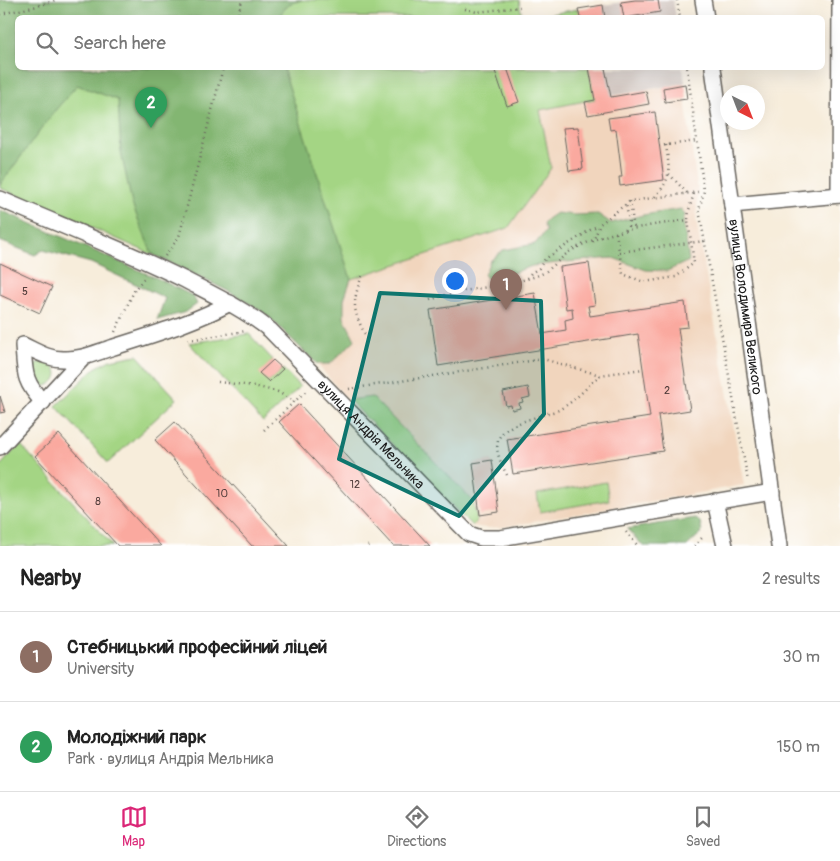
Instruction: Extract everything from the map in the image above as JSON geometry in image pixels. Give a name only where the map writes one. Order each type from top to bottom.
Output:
[{"type":"street","points":[[703,0],[706,15]]},
{"type":"street","points":[[732,205],[840,195],[840,0]]},
{"type":"street","name":"вулиця Володимира Великого","points":[[713,70],[779,546]]},
{"type":"street","name":"вулиця Андрія Мельника","points":[[0,199],[156,266],[230,303],[270,330],[469,534],[497,544],[716,501],[772,492]]},
{"type":"street","points":[[43,402],[31,390],[26,379],[23,345],[53,358],[84,357],[168,329],[230,303]]},
{"type":"street","points":[[0,447],[84,357]]},
{"type":"street","points":[[716,501],[725,546]]},
{"type":"path","points":[[0,14],[56,0]]},
{"type":"path","points":[[238,15],[242,0]]},
{"type":"path","points":[[677,0],[680,15]]},
{"type":"path","points":[[465,9],[477,12],[520,7]]},
{"type":"path","points":[[111,348],[116,329],[136,289],[179,237],[222,70]]},
{"type":"path","points":[[687,70],[704,191],[700,210],[751,495]]},
{"type":"path","points":[[659,146],[697,141]]},
{"type":"path","points":[[666,145],[670,174],[687,193]]},
{"type":"path","points":[[654,198],[670,174]]},
{"type":"path","points":[[616,233],[623,274],[644,282],[676,277],[694,263],[688,220],[694,192]]},
{"type":"path","points":[[526,279],[539,268],[545,259],[600,224],[630,201],[698,192]]},
{"type":"path","points":[[630,201],[634,228]]},
{"type":"path","points":[[624,231],[628,227],[629,222],[626,204]]},
{"type":"path","points":[[430,300],[443,295],[526,279],[541,274],[570,252],[616,233],[634,228],[688,220]]},
{"type":"path","points":[[593,242],[600,224]]},
{"type":"path","points":[[619,252],[705,241]]},
{"type":"path","points":[[539,268],[541,274]]},
{"type":"path","points":[[362,276],[355,295],[355,315],[367,338]]},
{"type":"path","points":[[186,340],[248,330]]},
{"type":"path","points":[[347,390],[543,359],[600,375],[643,369]]},
{"type":"path","points":[[506,475],[498,460],[496,447],[497,438],[505,429],[562,409],[600,375]]},
{"type":"path","points":[[218,382],[278,392],[295,402]]},
{"type":"path","points":[[264,430],[307,390]]},
{"type":"path","points":[[625,532],[638,546]]},
{"type":"path","points":[[694,546],[702,538]]},
{"type":"highlighted area","points":[[380,293],[541,301],[544,414],[459,516],[339,459]]},
{"type":"shaded area","points":[[635,0],[673,0],[676,15],[580,15],[578,9]]},
{"type":"shaded area","points":[[589,70],[683,70],[685,83],[595,99]]},
{"type":"shaded area","points":[[685,83],[687,99],[685,99],[698,192],[696,219],[744,485],[504,527],[487,528],[472,526],[340,391],[317,364],[276,324],[351,279],[508,228],[551,168],[540,110]]},
{"type":"green space","points":[[0,0],[519,0],[522,15],[15,15],[15,70],[589,70],[595,99],[540,110],[551,168],[508,228],[351,279],[276,324],[255,307],[221,287],[0,188]]},
{"type":"green space","points":[[0,0],[302,0],[289,4],[280,15],[15,15],[15,70],[284,70],[351,279],[344,299],[344,318],[355,340],[330,364],[317,364],[265,313],[228,291],[152,254],[132,204],[121,152],[118,100],[77,85],[53,113],[0,185]]},
{"type":"green space","points":[[578,9],[580,15],[545,15]]},
{"type":"green space","points":[[681,209],[685,215],[683,220],[689,261],[667,271],[646,270],[613,258],[532,266],[490,281],[484,275],[490,261],[503,250],[535,244],[546,231],[543,224],[556,213],[574,215],[598,214],[611,223],[643,215]]},
{"type":"green space","points":[[0,210],[159,279],[193,296],[197,304],[186,312],[157,320],[165,298],[91,263],[43,250],[35,255],[0,241]]},
{"type":"green space","points":[[249,334],[273,360],[260,373],[269,382],[283,369],[300,387],[263,422],[189,343]]},
{"type":"green space","points":[[137,355],[177,399],[108,463],[56,406],[95,368],[110,360]]},
{"type":"green space","points":[[43,361],[50,364],[57,372],[54,381],[45,386],[39,386],[31,372],[35,364]]},
{"type":"green space","points":[[372,397],[473,501],[477,520],[472,526],[349,400]]},
{"type":"green space","points":[[20,444],[113,546],[0,546],[0,466]]},
{"type":"green space","points":[[606,482],[609,500],[540,512],[537,494]]},
{"type":"green space","points":[[695,518],[700,522],[702,532],[687,546],[643,546],[627,529]]},
{"type":"building","points":[[658,0],[660,12],[642,15],[623,15],[621,2]]},
{"type":"building","points":[[603,5],[605,15],[579,15],[578,9]]},
{"type":"building","points":[[495,70],[508,70],[519,102],[507,106]]},
{"type":"building","points":[[589,70],[605,70],[611,97],[646,91],[649,104],[588,115],[585,102],[595,100]]},
{"type":"building","points":[[685,84],[687,99],[665,102],[663,88]]},
{"type":"building","points":[[655,112],[664,180],[620,186],[619,177],[622,177],[616,129],[610,130],[608,118]]},
{"type":"building","points":[[578,127],[583,169],[569,171],[563,128]]},
{"type":"building","points":[[0,263],[52,287],[40,313],[0,295]]},
{"type":"building","points":[[589,263],[595,305],[588,306],[590,316],[685,302],[688,327],[678,328],[690,410],[658,415],[663,451],[513,474],[507,439],[650,417],[638,334],[438,366],[430,310],[535,293],[542,334],[566,330],[565,320],[573,318],[572,308],[566,309],[560,267]]},
{"type":"building","points":[[273,360],[283,369],[269,382],[259,373]]},
{"type":"building","points":[[528,387],[530,397],[522,399],[523,402],[519,403],[520,408],[512,410],[511,405],[506,406],[503,392]]},
{"type":"building","points":[[0,396],[5,412],[0,413]]},
{"type":"building","points":[[299,404],[430,546],[393,546],[279,422]]},
{"type":"building","points":[[175,422],[289,546],[252,546],[155,440]]},
{"type":"building","points":[[59,434],[161,546],[118,546],[35,456]]},
{"type":"building","points":[[492,460],[499,512],[480,515],[473,463]]},
{"type":"place","name":"Молодіжний парк","points":[[151,128]]},
{"type":"place","name":"Стебницький професійний ліцей","points":[[506,310]]}]
